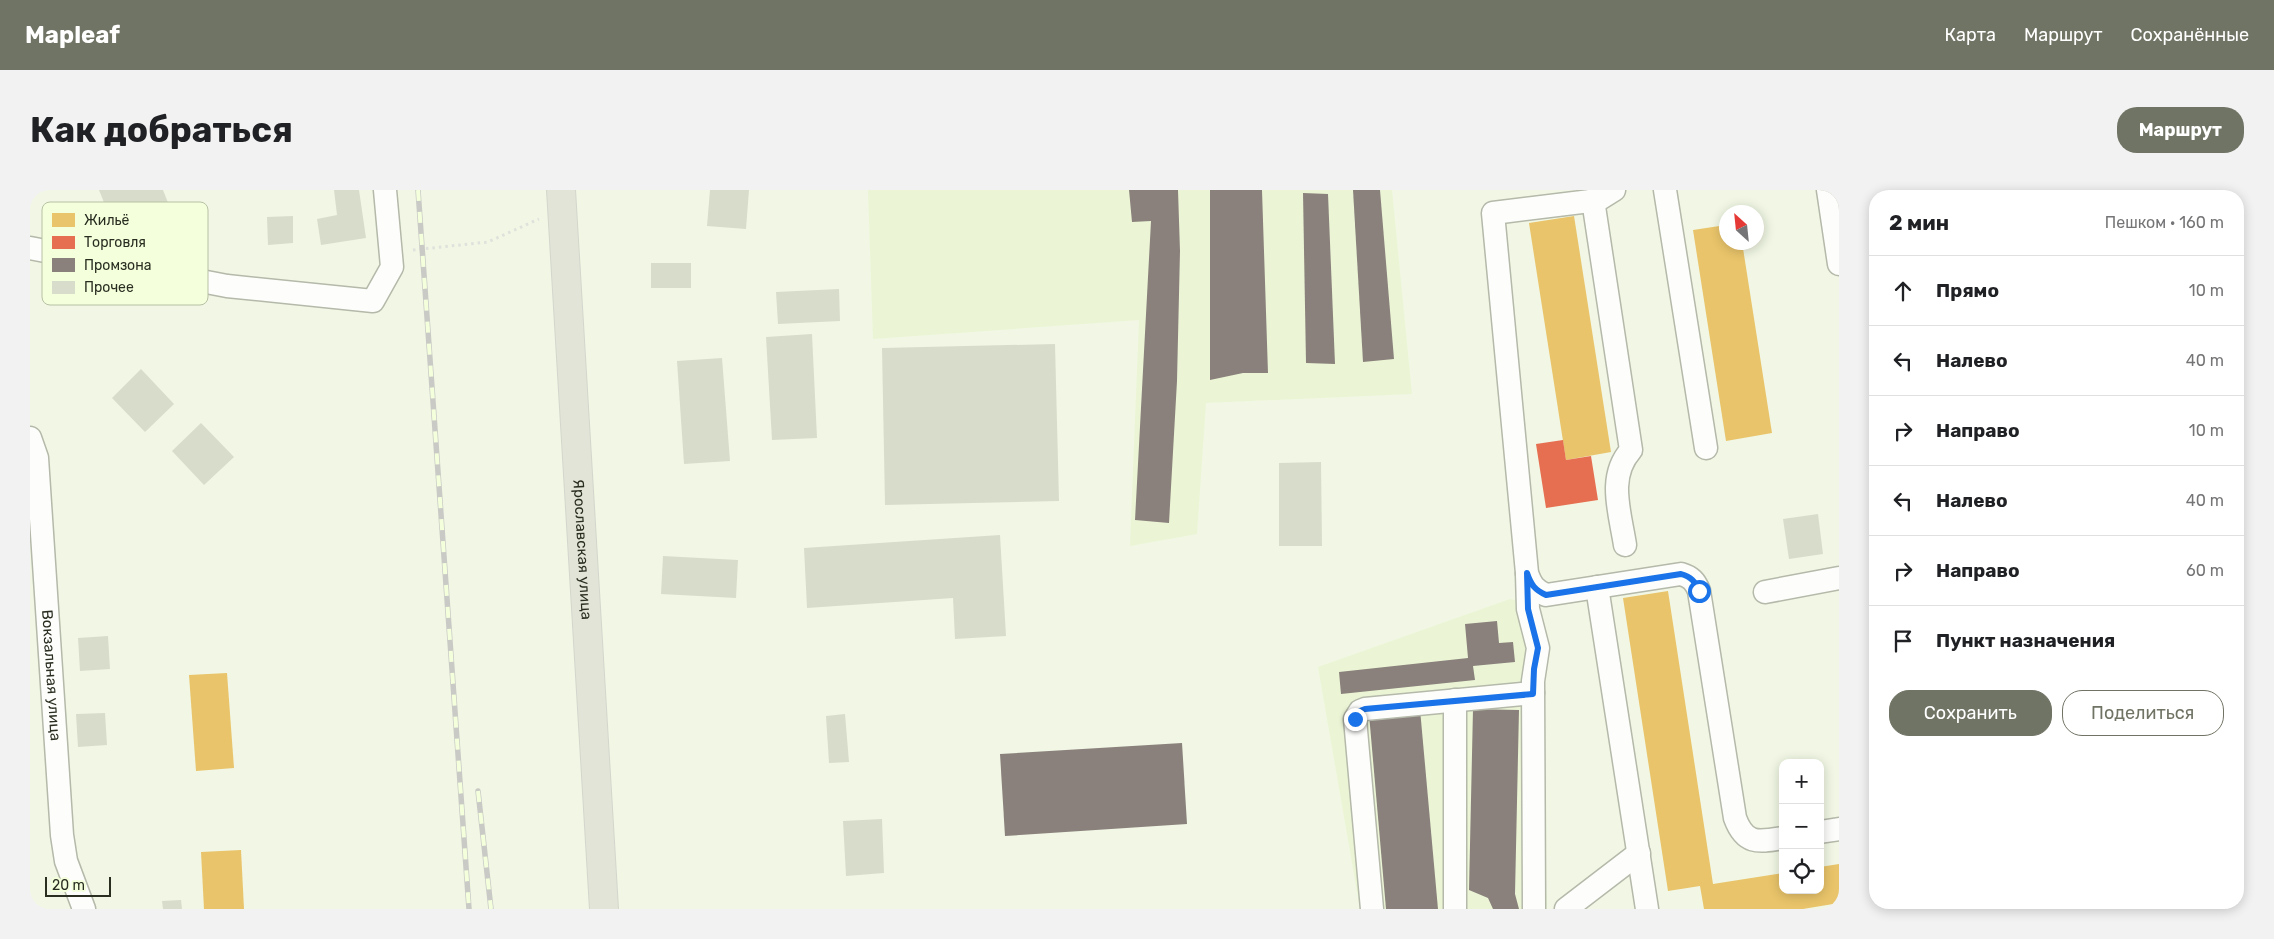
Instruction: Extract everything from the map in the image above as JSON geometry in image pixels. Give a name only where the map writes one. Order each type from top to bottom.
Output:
[{"type":"main road","name":"Ярославская улица","points":[[562,199],[604,909]]},
{"type":"street","points":[[208,282],[227,286],[373,301],[392,266],[385,190]]},
{"type":"street","points":[[1534,909],[1533,694],[1534,669],[1538,648],[1528,609],[1527,573],[1493,213],[1598,200],[1614,190]]},
{"type":"street","points":[[1666,190],[1706,448]]},
{"type":"street","points":[[1828,190],[1839,264]]},
{"type":"street","points":[[1593,200],[1631,450],[1625,457],[1618,472],[1616,484],[1626,545]]},
{"type":"street","name":"Вокзальная улица","points":[[30,438],[37,458],[64,844],[66,861],[84,909]]},
{"type":"street","points":[[1527,573],[1530,583],[1536,590],[1546,595],[1681,574],[1690,577],[1696,582],[1735,818],[1739,831],[1748,838],[1759,842],[1779,839]]},
{"type":"street","points":[[1765,592],[1839,578]]},
{"type":"street","points":[[1597,587],[1648,909]]},
{"type":"street","points":[[1372,909],[1355,719],[1357,714],[1365,709],[1533,694]]},
{"type":"street","points":[[1455,700],[1455,909]]},
{"type":"street","points":[[1824,831],[1839,829]]},
{"type":"street","points":[[1566,909],[1639,853]]},
{"type":"path","points":[[406,250],[488,242],[562,199]]},
{"type":"shaded area","points":[[868,190],[1392,190],[1412,394],[1206,403],[1197,534],[1130,546],[1139,320],[873,339]]},
{"type":"shaded area","points":[[1510,599],[1537,605],[1547,909],[1360,909],[1318,667]]},
{"type":"building: Жильё","points":[[1574,216],[1611,452],[1566,460],[1529,223]]},
{"type":"building: Жильё","points":[[1719,226],[1719,250],[1743,250],[1772,433],[1726,441],[1693,230]]},
{"type":"building: Жильё","points":[[1668,591],[1713,884],[1779,874],[1779,894],[1824,894],[1824,866],[1839,864],[1839,903],[1803,909],[1704,909],[1700,886],[1668,891],[1623,598]]},
{"type":"building: Жильё","points":[[227,673],[234,768],[196,771],[189,675]]},
{"type":"building: Жильё","points":[[241,850],[244,909],[204,909],[201,852]]},
{"type":"building: Торговля","points":[[1563,440],[1566,460],[1591,456],[1598,500],[1546,508],[1536,444]]},
{"type":"building: Промзона","points":[[1129,190],[1178,190],[1180,251],[1177,381],[1169,523],[1135,520],[1151,221],[1132,222]]},
{"type":"building: Промзона","points":[[1210,190],[1262,190],[1268,373],[1243,373],[1210,380]]},
{"type":"building: Промзона","points":[[1353,190],[1380,190],[1394,359],[1363,362]]},
{"type":"building: Промзона","points":[[1303,193],[1328,194],[1335,364],[1306,363]]},
{"type":"building: Промзона","points":[[1497,621],[1499,643],[1513,642],[1515,662],[1473,666],[1475,680],[1341,694],[1339,672],[1468,658],[1465,624]]},
{"type":"building: Промзона","points":[[1420,709],[1438,909],[1386,909],[1369,714]]},
{"type":"building: Промзона","points":[[1473,709],[1519,710],[1515,894],[1519,909],[1493,909],[1488,898],[1469,890]]},
{"type":"building: Промзона","points":[[1182,743],[1187,824],[1005,836],[1000,754]]},
{"type":"building: Прочее","points":[[99,190],[163,190],[168,202],[104,202]]},
{"type":"building: Прочее","points":[[334,190],[359,190],[366,238],[321,245],[317,219],[337,215]]},
{"type":"building: Прочее","points":[[710,190],[749,190],[746,229],[707,226]]},
{"type":"building: Прочее","points":[[293,216],[293,243],[268,245],[267,217]]},
{"type":"building: Прочее","points":[[651,263],[691,263],[691,288],[651,288]]},
{"type":"building: Прочее","points":[[839,289],[840,321],[778,324],[776,292]]},
{"type":"building: Прочее","points":[[812,334],[817,438],[772,440],[766,337]]},
{"type":"building: Прочее","points":[[1055,344],[1059,501],[885,505],[882,348]]},
{"type":"building: Прочее","points":[[722,358],[730,461],[684,464],[677,361]]},
{"type":"building: Прочее","points":[[141,369],[174,404],[145,432],[112,398]]},
{"type":"building: Прочее","points":[[201,423],[234,457],[204,485],[172,451]]},
{"type":"building: Прочее","points":[[1321,462],[1322,546],[1279,546],[1279,463]]},
{"type":"building: Прочее","points":[[1818,514],[1823,554],[1789,559],[1783,519]]},
{"type":"building: Прочее","points":[[1000,535],[1006,636],[955,639],[953,598],[807,608],[804,548]]},
{"type":"building: Прочее","points":[[663,556],[738,560],[736,598],[661,594]]},
{"type":"building: Прочее","points":[[108,636],[110,669],[80,671],[78,638]]},
{"type":"building: Прочее","points":[[105,713],[107,745],[78,747],[76,714]]},
{"type":"building: Прочее","points":[[845,714],[849,762],[829,763],[826,716]]},
{"type":"building: Прочее","points":[[882,819],[884,873],[846,876],[843,821]]},
{"type":"building: Прочее","points":[[181,900],[182,909],[163,909],[162,901]]},
{"type":"railway","points":[[418,190],[469,909]]},
{"type":"railway","points":[[478,791],[491,909]]},
{"type":"route","points":[[1355,719],[1360,711],[1365,709],[1533,694],[1534,669],[1538,648],[1528,609],[1527,573],[1530,583],[1536,590],[1546,595],[1681,574],[1690,577],[1696,582],[1699,591]]}]
